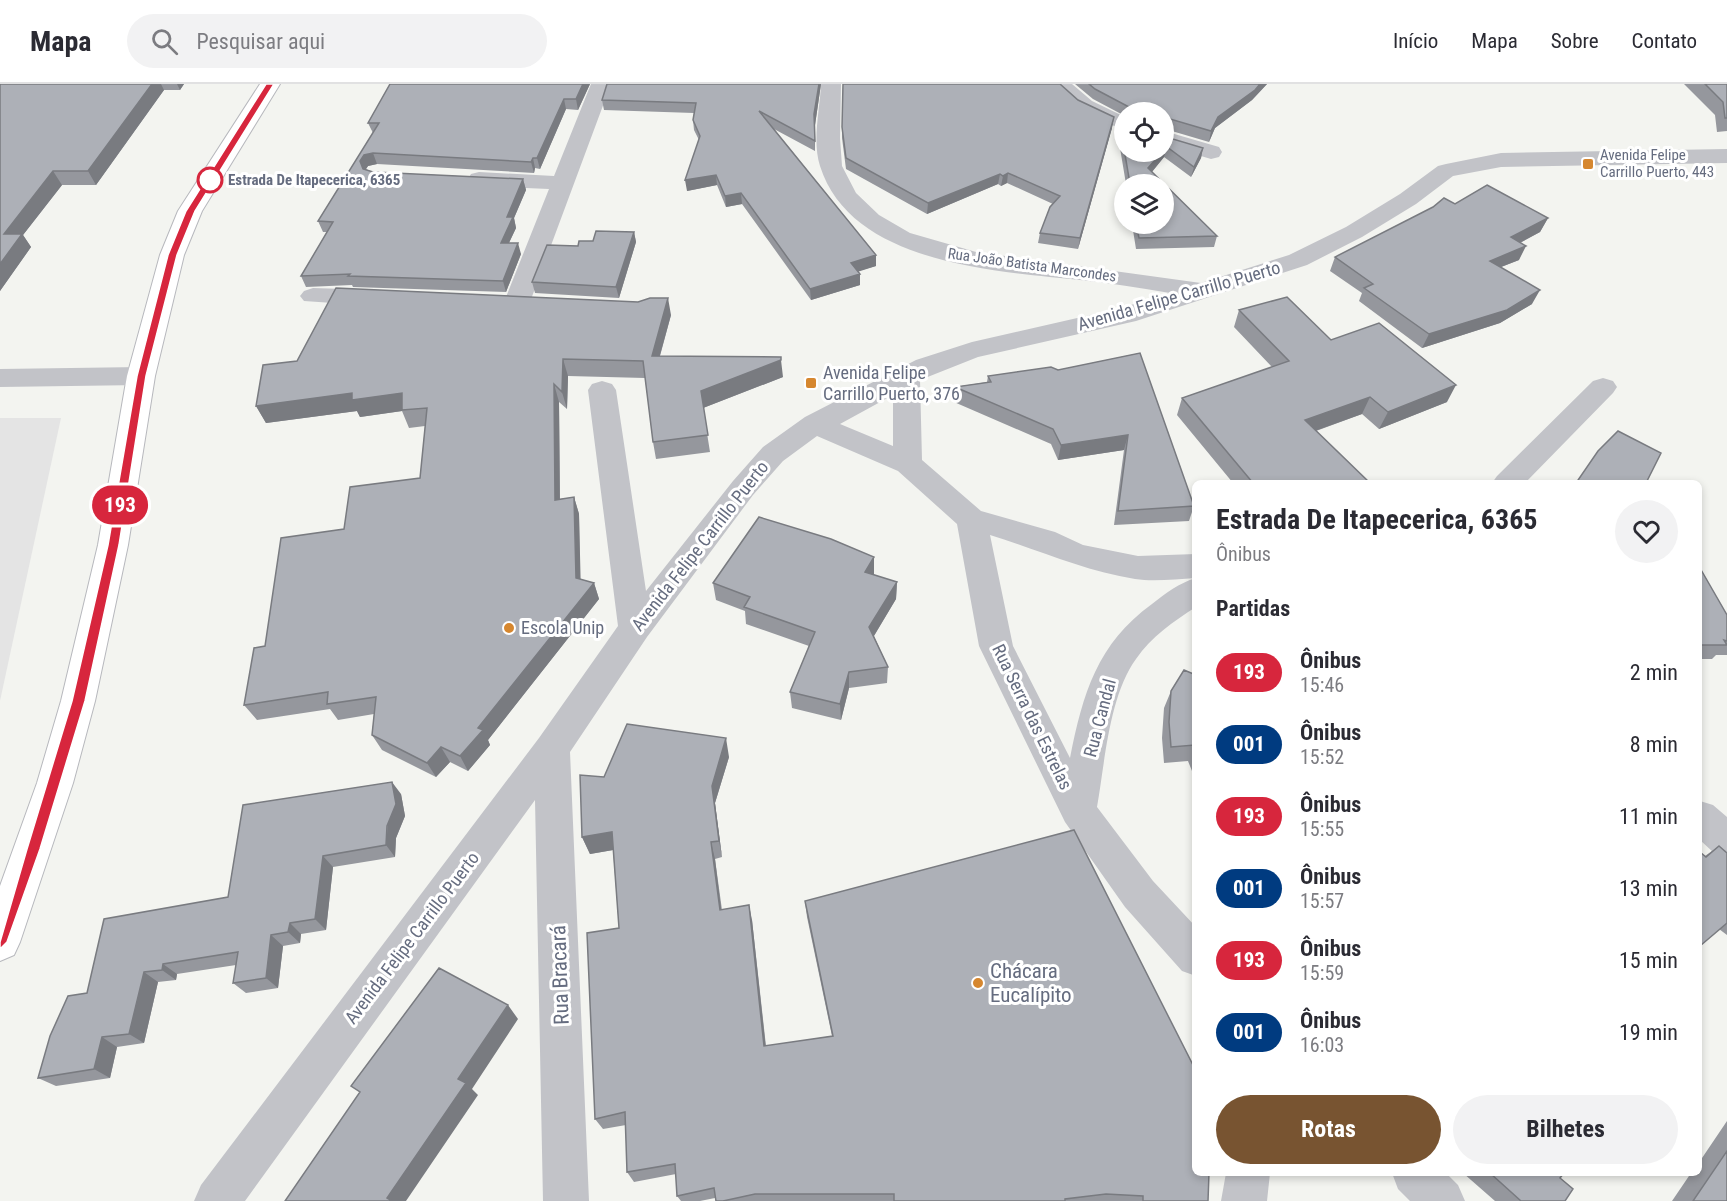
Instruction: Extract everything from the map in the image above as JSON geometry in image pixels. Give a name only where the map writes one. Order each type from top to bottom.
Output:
[{"type":"main road","points":[[0,942],[33,849],[78,701],[113,545],[141,376],[172,255],[190,211],[270,84]]},
{"type":"street","points":[[517,302],[601,84]]},
{"type":"street","name":"Rua João Batista Marcondes","points":[[831,84],[831,165],[850,202],[884,227],[912,242],[958,258],[1206,291]]},
{"type":"street","points":[[1060,84],[1085,105],[1114,120]]},
{"type":"street","points":[[1174,141],[1211,153]]},
{"type":"street","name":"Avenida Felipe Carrillo Puerto","points":[[217,1201],[552,750],[635,628],[765,462],[815,424],[906,374],[972,350],[1127,315],[1298,260],[1354,232],[1408,199],[1446,171],[1462,166],[1543,158],[1727,156]]},
{"type":"street","points":[[460,178],[564,183]]},
{"type":"street","points":[[313,296],[404,299]]},
{"type":"street","points":[[906,374],[908,464]]},
{"type":"street","points":[[0,378],[141,376]]},
{"type":"street","points":[[1510,480],[1603,387]]},
{"type":"street","points":[[602,390],[635,628]]},
{"type":"street","points":[[815,424],[908,464],[971,519],[1044,540],[1077,555],[1138,568],[1192,566]]},
{"type":"street","name":"Rua Serra das Estrelas","points":[[971,519],[996,646],[1078,810],[1139,894],[1192,953]]},
{"type":"street","name":"Rua Candal","points":[[1078,810],[1095,729],[1110,675],[1124,650],[1160,613],[1192,593]]},
{"type":"street","name":"Rua Bracará","points":[[552,750],[566,1201]]},
{"type":"street","points":[[1702,819],[1727,841]]},
{"type":"street","points":[[1244,1201],[1248,1176]]},
{"type":"street","points":[[1417,1176],[1442,1201]]},
{"type":"shaded area","points":[[0,418],[61,418],[0,701]]},
{"type":"building","points":[[0,84],[152,84],[88,171],[53,171],[4,234],[22,234],[0,264]]},
{"type":"building","points":[[390,84],[583,84],[576,99],[564,99],[537,158],[533,158],[531,162],[373,153],[364,155],[360,161],[363,169],[373,172],[523,179],[507,217],[513,217],[501,243],[518,243],[503,281],[348,276],[350,274],[301,276],[333,222],[318,221],[379,123],[368,123]]},
{"type":"building","points":[[607,84],[819,84],[814,114],[815,141],[759,111],[876,255],[851,263],[860,274],[810,289],[741,193],[725,196],[716,175],[685,180],[700,136],[693,120],[696,103],[602,100]]},
{"type":"building","points":[[843,84],[1060,84],[1078,100],[1114,117],[1080,238],[1040,233],[1050,207],[1060,196],[1008,173],[1003,176],[1000,174],[928,203],[846,158],[842,127]]},
{"type":"building","points":[[1089,84],[1260,84],[1218,117],[1211,131],[1174,120],[1174,102],[1120,102]]},
{"type":"building","points":[[1705,84],[1727,84],[1727,118],[1725,118],[1723,102]]},
{"type":"building","points":[[1174,139],[1203,148],[1194,167],[1174,152]]},
{"type":"building","points":[[1126,162],[1153,162],[1148,168],[1154,174],[1128,174]]},
{"type":"building","points":[[1487,185],[1548,218],[1511,237],[1526,246],[1490,261],[1540,290],[1507,310],[1429,334],[1364,288],[1373,284],[1335,257],[1433,207],[1444,198],[1455,204]]},
{"type":"building","points":[[1174,194],[1217,236],[1139,238],[1138,234],[1174,234]]},
{"type":"building","points":[[596,231],[634,232],[616,287],[532,282],[547,245],[578,246],[579,241],[593,241]]},
{"type":"building","points":[[336,288],[638,302],[650,298],[668,298],[652,356],[781,357],[781,360],[701,391],[708,435],[653,442],[643,361],[563,359],[562,392],[554,384],[555,500],[574,497],[576,578],[594,583],[478,728],[483,730],[460,756],[441,747],[427,763],[372,735],[376,697],[327,704],[328,692],[244,705],[254,648],[265,646],[281,538],[344,529],[350,487],[420,478],[427,408],[402,410],[402,393],[352,400],[352,393],[256,406],[263,365],[297,361]]},
{"type":"building","points":[[1287,297],[1331,340],[1379,323],[1456,385],[1388,412],[1370,397],[1305,420],[1367,480],[1250,480],[1182,398],[1289,361],[1239,310]]},
{"type":"building","points":[[1140,353],[1192,500],[1192,506],[1118,511],[1128,435],[1061,445],[1053,429],[955,387],[991,382],[988,376],[1051,367],[1058,370]]},
{"type":"building","points":[[1618,431],[1661,453],[1648,480],[1578,480],[1598,451]]},
{"type":"building","points":[[759,517],[831,539],[874,557],[865,572],[897,582],[869,627],[888,667],[849,672],[840,704],[790,692],[815,632],[744,607],[750,597],[713,583]]},
{"type":"building","points":[[1702,571],[1727,615],[1727,641],[1724,640],[1727,645],[1702,645]]},
{"type":"building","points":[[1184,670],[1192,673],[1192,745],[1171,747],[1169,722],[1171,691]]},
{"type":"building","name":"Chácara Eucalípito","points":[[627,724],[726,738],[712,786],[719,841],[711,842],[720,910],[749,905],[764,1046],[833,1036],[805,901],[1074,830],[1192,1063],[1192,1176],[1209,1176],[1208,1201],[1143,1201],[1143,1196],[1106,1194],[1065,1199],[1065,1201],[894,1201],[894,1194],[755,1194],[716,1201],[714,1188],[677,1196],[675,1164],[627,1172],[625,1112],[595,1119],[587,933],[619,928],[612,832],[582,837],[580,775],[604,777]]},
{"type":"building","points":[[392,782],[396,804],[387,826],[386,845],[323,856],[315,919],[290,923],[288,932],[271,935],[266,978],[233,983],[238,952],[163,964],[162,970],[144,972],[129,1034],[102,1037],[94,1069],[38,1078],[50,1036],[68,996],[87,993],[104,919],[228,897],[243,805]]},
{"type":"building","points":[[1719,846],[1727,853],[1727,923],[1702,944],[1702,854],[1706,857]]},
{"type":"building","points":[[439,968],[508,1005],[458,1079],[466,1083],[387,1198],[392,1201],[285,1201],[360,1092],[351,1086]]},
{"type":"building","points":[[1727,1151],[1727,1201],[1693,1201]]},
{"type":"building","points":[[1493,1176],[1562,1176],[1560,1178],[1573,1189],[1565,1201],[1521,1201]]},
{"type":"bus line","name":"193","points":[[0,942],[55,783],[78,701],[113,545],[141,376],[172,255],[190,211],[270,84]]},
{"type":"place","name":"Avenida Felipe Carrillo Puerto, 443","points":[[1588,164]]},
{"type":"place","name":"Estrada De Itapecerica, 6365","points":[[210,180]]},
{"type":"place","name":"Avenida Felipe Carrillo Puerto, 376","points":[[811,383]]},
{"type":"place","name":"Escola Unip","points":[[509,628]]},
{"type":"place","name":"Chácara Eucalípito","points":[[978,983]]}]
